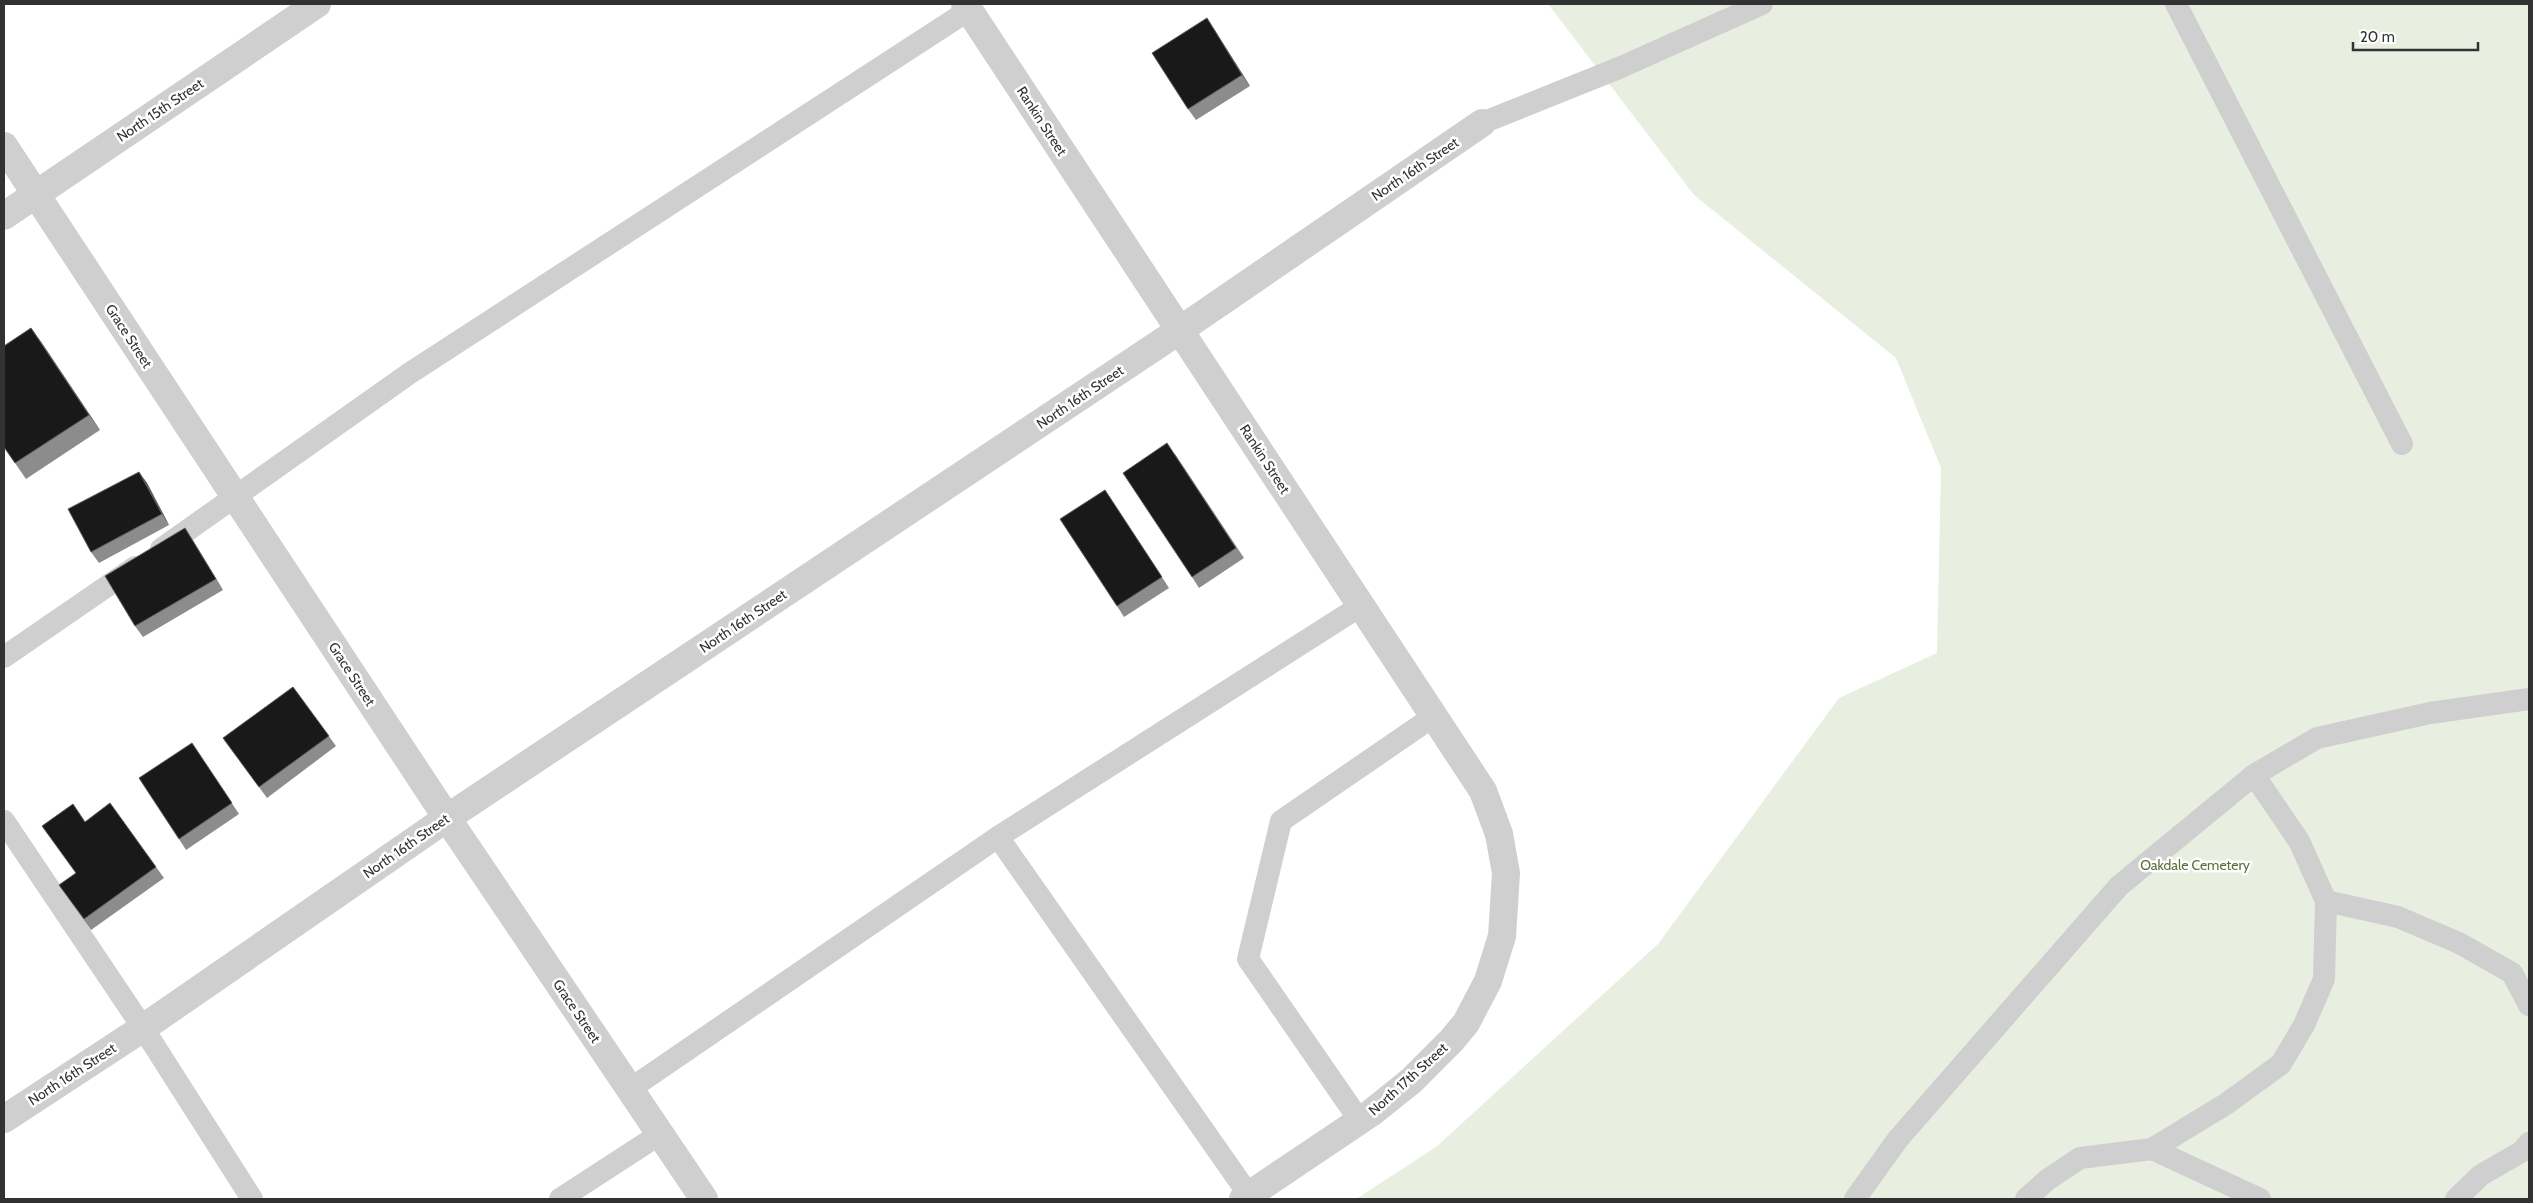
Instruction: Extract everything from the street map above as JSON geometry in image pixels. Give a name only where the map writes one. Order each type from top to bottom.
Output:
[{"type":"street","name":"North 15th Street","points":[[4,216],[317,4]]},
{"type":"street","name":"Rankin Street","points":[[967,7],[1362,605],[1483,792],[1499,834],[1506,873],[1502,936]]},
{"type":"street","name":"North 16th Street","points":[[4,1119],[143,1028],[447,818],[1180,330],[1482,123]]},
{"type":"street","name":"Grace Street","points":[[4,146],[447,818],[704,1199]]},
{"type":"street","name":"North 17th Street","points":[[1246,1197],[1360,1121],[1411,1080],[1451,1041],[1466,1023],[1488,981],[1502,936]]},
{"type":"lane","points":[[1482,123],[1619,68],[1762,4]]},
{"type":"lane","points":[[2176,4],[2402,444]]},
{"type":"lane","points":[[4,657],[410,373],[967,7]]},
{"type":"lane","points":[[630,1089],[998,837],[1362,605]]},
{"type":"lane","points":[[1855,1199],[1898,1139],[2118,886],[2254,775],[2317,738],[2430,713],[2529,700]]},
{"type":"lane","points":[[1360,1121],[1248,959],[1281,821],[1434,716]]},
{"type":"lane","points":[[2026,1199],[2047,1180],[2080,1158],[2152,1149],[2226,1104],[2281,1064],[2304,1025],[2324,978],[2326,901],[2299,841],[2254,775]]},
{"type":"lane","points":[[4,821],[143,1028],[252,1199]]},
{"type":"lane","points":[[998,837],[1246,1197]]},
{"type":"lane","points":[[2326,901],[2398,917],[2459,943],[2512,973],[2529,1004]]},
{"type":"lane","points":[[560,1199],[660,1134]]},
{"type":"lane","points":[[2456,1199],[2481,1175],[2521,1152],[2529,1143]]},
{"type":"lane","points":[[2152,1149],[2260,1199]]},
{"type":"green space","name":"Oakdale Cemetery","points":[[1548,4],[2529,4],[2529,1199],[1356,1199],[1436,1147],[1658,944],[1839,698],[1937,653],[1941,468],[1896,358],[1694,195]]},
{"type":"building","points":[[1207,18],[1242,75],[1188,109],[1152,53]]},
{"type":"building","points":[[31,328],[89,415],[15,463],[4,447],[4,346]]},
{"type":"building","points":[[1167,443],[1236,548],[1192,577],[1123,473]]},
{"type":"building","points":[[139,472],[162,514],[91,552],[68,509]]},
{"type":"building","points":[[1105,490],[1162,577],[1117,606],[1060,519]]},
{"type":"building","points":[[185,528],[216,579],[135,626],[105,576]]},
{"type":"building","points":[[293,687],[329,736],[259,787],[223,738]]},
{"type":"building","points":[[192,743],[232,803],[179,839],[139,778]]},
{"type":"building","points":[[110,803],[156,867],[84,919],[59,885],[76,873],[42,826],[73,804],[85,822]]}]
